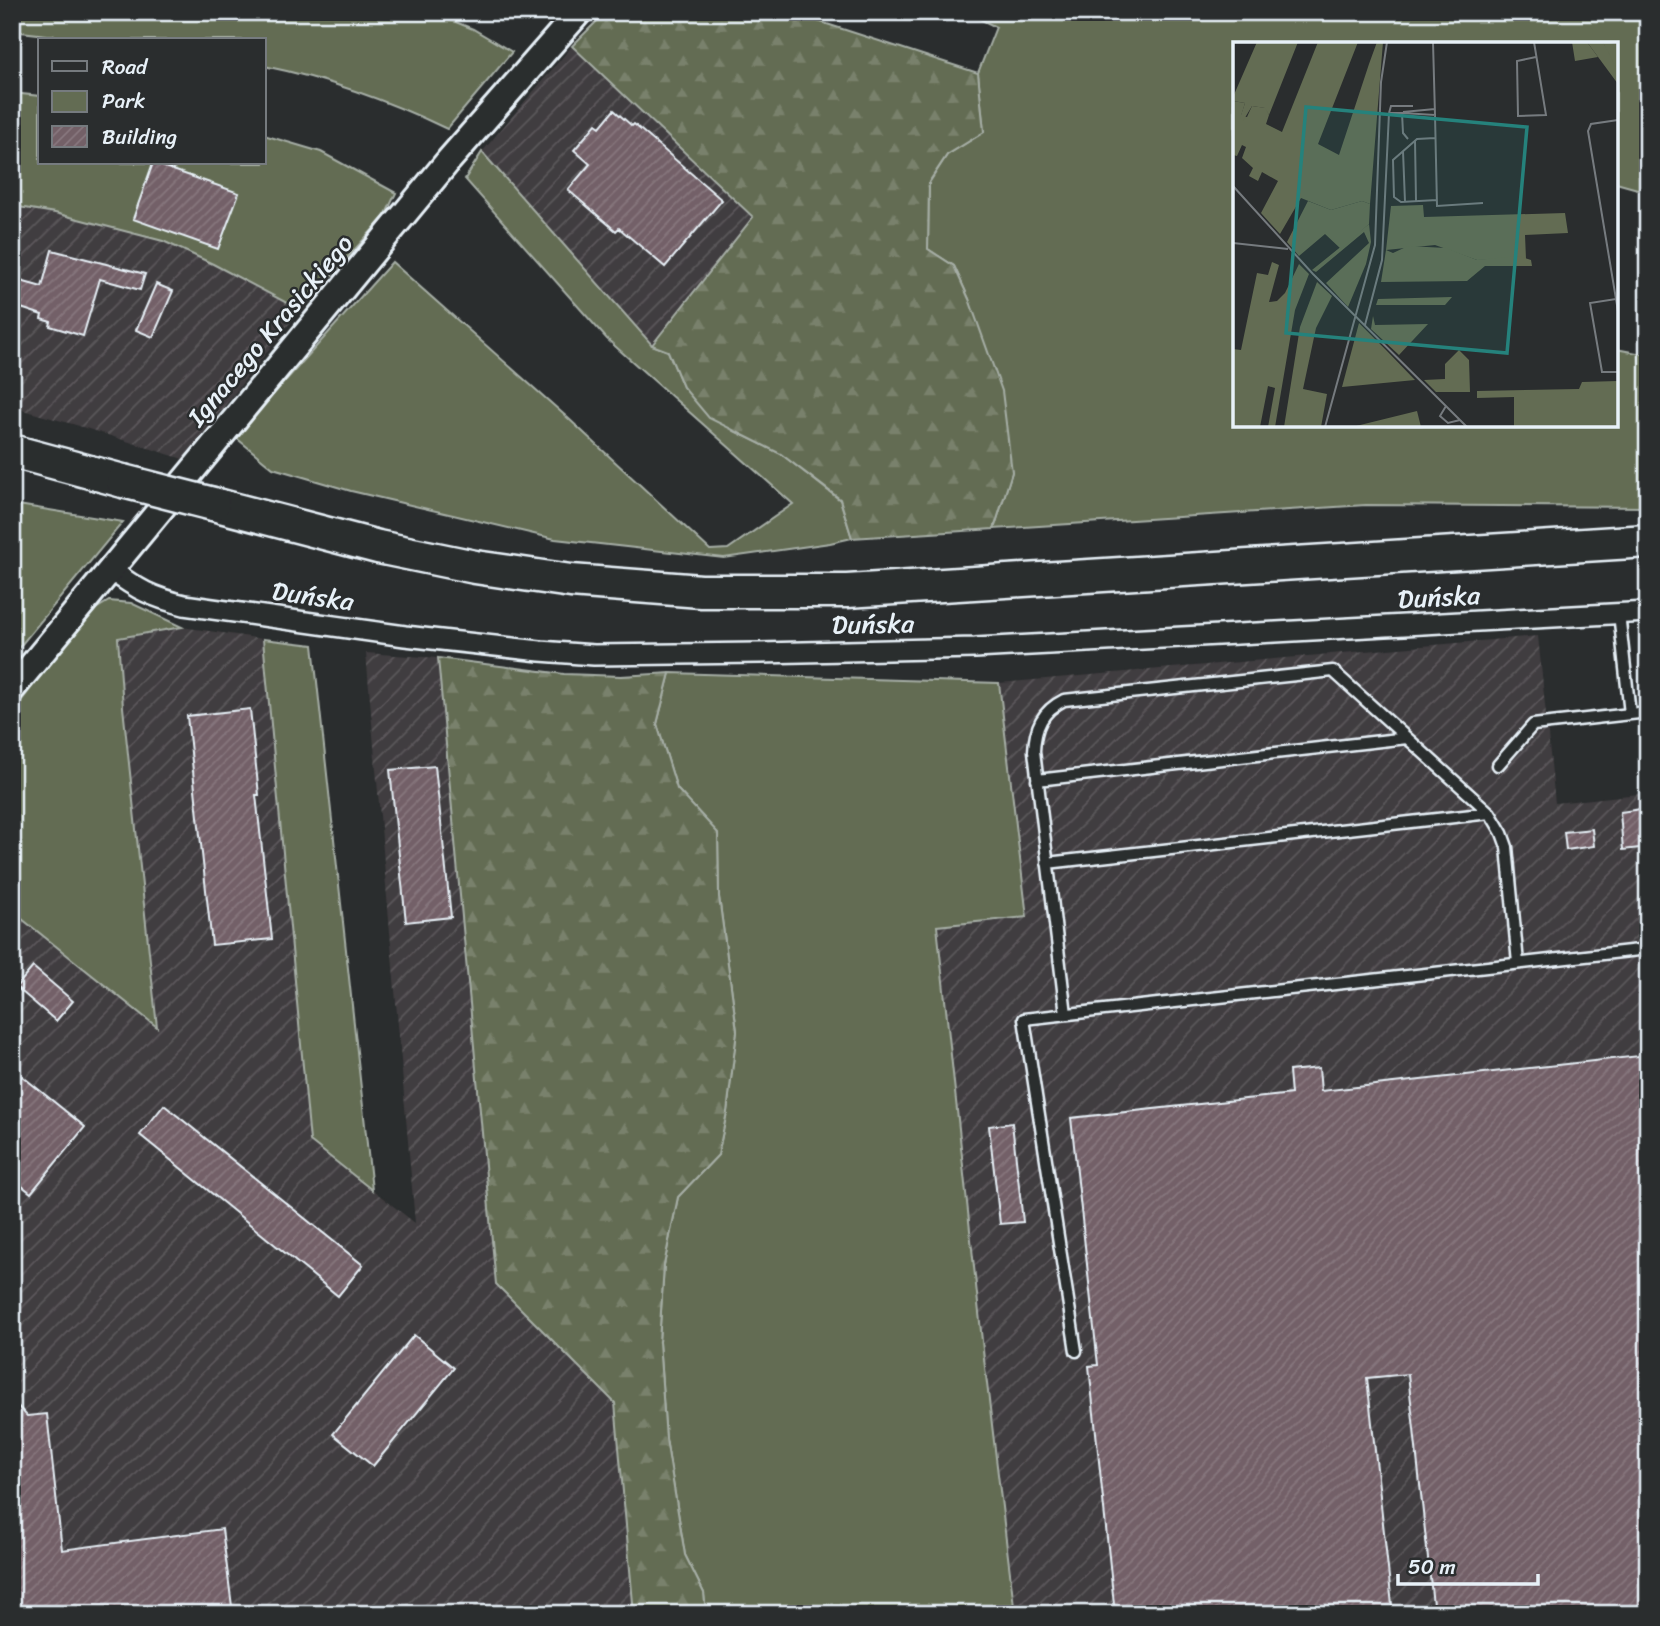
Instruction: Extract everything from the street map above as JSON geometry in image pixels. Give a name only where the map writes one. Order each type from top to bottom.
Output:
[{"type":"main road","points":[[12,451],[378,547],[475,567],[571,581],[701,591],[848,591],[1648,541]]},
{"type":"street","name":"Ignacego Krasickiego","points":[[12,689],[449,159],[579,12]]},
{"type":"street","name":"Duńska","points":[[111,570],[134,587],[157,598],[184,605],[405,636],[594,655],[975,648],[1648,612]]},
{"type":"lane","points":[[1619,613],[1630,714]]},
{"type":"lane","points":[[1066,1014],[1034,751],[1034,739],[1045,714],[1064,700],[1333,671],[1490,813],[1507,847],[1518,963]]},
{"type":"lane","points":[[1498,765],[1533,725],[1648,712]]},
{"type":"lane","points":[[1037,780],[1407,738]]},
{"type":"lane","points":[[1047,863],[1490,813]]},
{"type":"lane","points":[[1076,1351],[1024,1019],[1648,950]]},
{"type":"shaded area","points":[[572,46],[753,217],[652,345],[482,152]]},
{"type":"shaded area","points":[[12,206],[55,213],[163,241],[300,310],[183,459],[12,407]]},
{"type":"shaded area","points":[[182,627],[263,639],[310,1141],[415,1223],[366,653],[438,658],[496,1284],[615,1403],[634,1614],[12,1614],[12,911],[157,1027],[118,638]]},
{"type":"shaded area","points":[[1538,636],[1555,803],[1648,793],[1648,1614],[1015,1614],[936,926],[1027,917],[999,683]]},
{"type":"green space","points":[[12,12],[431,12],[473,29],[512,52],[447,129],[358,92],[266,66],[266,38],[74,38],[12,31]]},
{"type":"green space","points":[[606,12],[790,12],[978,73],[984,132],[947,155],[929,182],[928,249],[954,266],[969,299],[1002,391],[1012,472],[994,529],[852,538],[840,499],[781,454],[709,418],[683,387],[668,351],[652,345],[753,217],[572,46]]},
{"type":"green space","points":[[966,12],[1648,12],[1648,192],[1618,184],[1618,42],[1233,42],[1233,427],[1618,427],[1618,349],[1648,355],[1648,507],[1366,505],[994,529],[1012,472],[969,299],[954,266],[928,249],[929,183],[947,155],[984,132],[978,73],[996,27]]},
{"type":"green space","points":[[12,93],[38,96],[38,164],[266,164],[266,136],[321,152],[396,193],[385,216],[300,310],[163,241],[55,213],[12,206]]},
{"type":"green space","points":[[482,152],[652,345],[668,351],[683,387],[734,431],[781,454],[840,500],[852,538],[724,558],[555,539],[351,491],[273,468],[235,437],[392,262],[569,419],[710,550],[728,549],[793,504],[607,339],[465,179]]},
{"type":"green space","points":[[12,504],[123,522],[12,656]]},
{"type":"green space","points":[[109,601],[131,603],[182,627],[118,638],[157,1027],[12,911],[12,713],[89,613]]},
{"type":"green space","points":[[263,639],[313,645],[372,1190],[310,1141]]},
{"type":"green space","points":[[438,658],[564,674],[621,676],[670,673],[657,724],[677,789],[718,833],[719,897],[737,1031],[727,1112],[718,1155],[678,1197],[664,1265],[659,1342],[666,1439],[685,1555],[704,1593],[706,1614],[634,1614],[615,1403],[496,1284]]},
{"type":"green space","points":[[670,673],[999,683],[1027,917],[937,926],[1015,1614],[706,1614],[704,1593],[685,1555],[666,1439],[659,1342],[664,1265],[678,1197],[718,1155],[727,1112],[737,1031],[719,897],[718,834],[677,789],[657,724]]},
{"type":"building","points":[[614,110],[722,200],[665,267],[619,228],[616,231],[568,190],[590,164],[574,150],[596,124],[600,127]]},
{"type":"building","points":[[153,164],[239,193],[218,249],[133,219]]},
{"type":"building","points":[[52,250],[145,274],[140,290],[100,279],[83,336],[50,326],[51,322],[41,319],[42,315],[12,305],[12,295],[17,280],[42,287]]},
{"type":"building","points":[[156,284],[173,291],[153,337],[136,330]]},
{"type":"building","points":[[250,709],[259,795],[256,795],[272,939],[212,945],[187,716]]},
{"type":"building","points":[[435,766],[451,917],[406,922],[390,770]]},
{"type":"building","points":[[1648,808],[1648,847],[1623,850],[1620,812]]},
{"type":"building","points":[[1592,829],[1594,846],[1566,850],[1564,832]]},
{"type":"building","points":[[33,967],[73,1001],[56,1021],[16,987]]},
{"type":"building","points":[[1648,1055],[1648,1614],[1434,1614],[1408,1374],[1367,1378],[1393,1614],[1115,1614],[1089,1366],[1098,1365],[1071,1118],[1291,1094],[1289,1071],[1319,1068],[1321,1091]]},
{"type":"building","points":[[22,1076],[85,1127],[31,1193],[12,1178],[12,1089]]},
{"type":"building","points":[[164,1105],[363,1265],[338,1296],[140,1135]]},
{"type":"building","points":[[1012,1123],[1023,1222],[1000,1224],[989,1126]]},
{"type":"building","points":[[414,1335],[454,1368],[373,1466],[333,1434]]},
{"type":"building","points":[[12,1400],[27,1416],[47,1414],[62,1550],[222,1529],[233,1614],[12,1614]]}]
